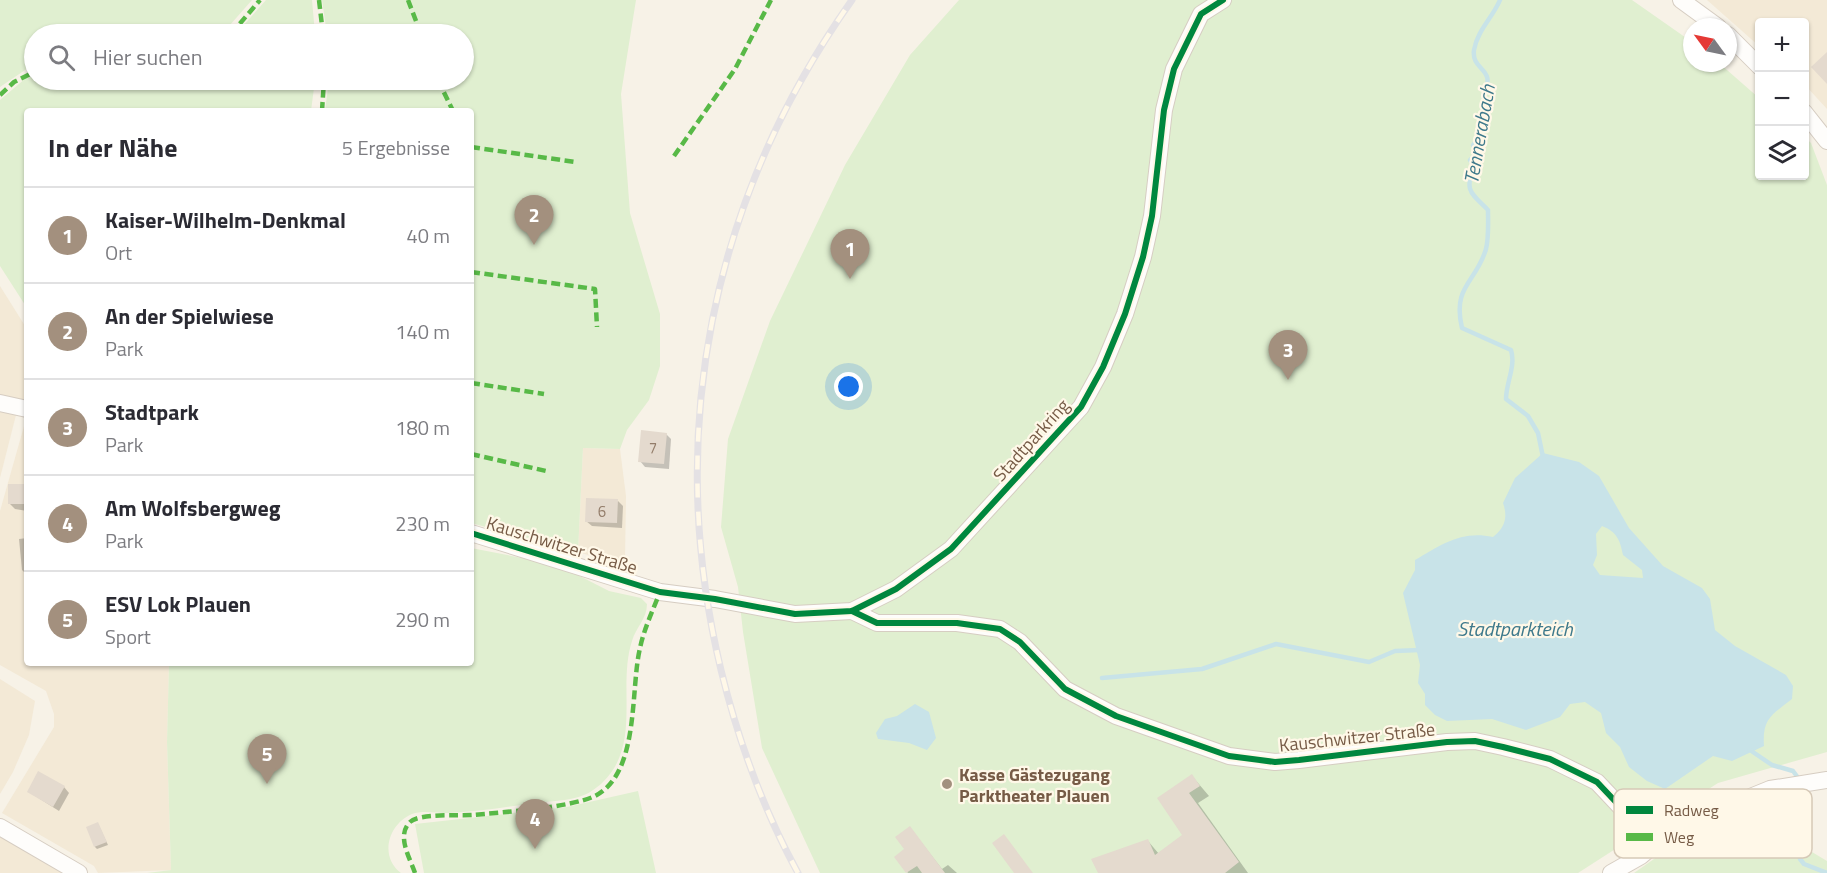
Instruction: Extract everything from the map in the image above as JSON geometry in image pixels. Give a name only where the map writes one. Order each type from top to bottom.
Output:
[{"type":"street","name":"Stadtparkring","points":[[645,587],[660,592],[715,599],[795,614],[852,611],[896,588],[951,549],[1081,407],[1103,367],[1125,314],[1143,257],[1152,216],[1164,110],[1174,69],[1202,14],[1223,0]]},
{"type":"street","points":[[1681,0],[1706,18]]},
{"type":"street","points":[[1737,44],[1755,62]]},
{"type":"street","points":[[1809,118],[1827,141]]},
{"type":"street","points":[[0,403],[24,408]]},
{"type":"street","name":"Kauschwitzer Straße","points":[[474,534],[645,587]]},
{"type":"street","name":"Kauschwitzer Straße","points":[[852,611],[877,623],[957,623],[1000,629],[1020,642],[1065,689],[1080,698],[1116,716],[1229,756],[1287,761],[1447,742],[1475,741],[1550,759],[1597,782],[1614,801]]},
{"type":"street","points":[[1770,789],[1827,780]]},
{"type":"street","points":[[0,826],[79,873]]},
{"type":"street","points":[[1611,873],[1637,858]]},
{"type":"shaded area","points":[[1707,0],[1827,0],[1827,109],[1809,89],[1809,18],[1755,18],[1755,42],[1737,27],[1737,18],[1727,18]]},
{"type":"shaded area","points":[[0,286],[24,324],[24,403],[0,397]]},
{"type":"shaded area","points":[[0,411],[16,415],[0,478]]},
{"type":"shaded area","points":[[24,426],[24,666],[169,666],[167,742],[171,870],[98,873],[94,866],[2,813],[54,727],[54,714],[46,691],[0,665],[0,511]]},
{"type":"shaded area","points":[[583,448],[620,449],[626,496],[625,561],[615,563],[578,552]]},
{"type":"shaded area","points":[[0,679],[35,701],[29,735],[13,772],[0,794]]},
{"type":"shaded area","points":[[0,837],[64,870],[69,873],[0,873]]},
{"type":"green space","points":[[0,0],[252,0],[231,24],[24,24],[24,71],[0,87]]},
{"type":"green space","points":[[266,0],[312,0],[314,24],[245,24]]},
{"type":"green space","points":[[322,0],[636,0],[621,94],[630,213],[660,314],[660,366],[649,400],[627,430],[620,449],[583,448],[578,552],[474,524],[474,108],[325,108],[328,90],[474,90],[474,24],[326,24]]},
{"type":"green space","points":[[959,0],[1632,0],[1683,36],[1683,72],[1729,72],[1755,94],[1755,180],[1809,180],[1809,141],[1827,185],[1827,752],[1718,783],[1709,789],[1614,789],[1614,850],[1578,873],[820,873],[762,748],[738,587],[721,527],[728,439],[770,321],[845,165],[910,55]]},
{"type":"green space","points":[[24,80],[24,90],[314,90],[311,108],[24,108],[24,303],[0,266],[0,100]]},
{"type":"green space","points":[[474,549],[558,565],[609,591],[641,598],[647,604],[645,614],[632,641],[628,659],[625,733],[622,750],[615,767],[603,782],[586,794],[566,800],[470,812],[412,814],[397,825],[389,841],[390,858],[401,873],[147,873],[171,870],[167,742],[169,666],[474,666]]},
{"type":"green space","points":[[638,791],[656,873],[424,873],[415,824],[567,807]]},
{"type":"green space","points":[[1812,852],[1827,861],[1827,873],[1634,873],[1655,858],[1812,858]]},
{"type":"water","name":"Stadtparkteich","points":[[1543,453],[1579,462],[1599,476],[1629,528],[1663,566],[1702,588],[1710,599],[1715,630],[1735,646],[1786,675],[1793,686],[1792,699],[1767,723],[1764,746],[1732,761],[1713,756],[1665,789],[1647,781],[1629,767],[1620,747],[1606,733],[1601,713],[1585,702],[1570,704],[1560,717],[1526,730],[1492,719],[1447,721],[1435,715],[1425,705],[1425,694],[1418,683],[1420,665],[1403,593],[1415,570],[1415,560],[1443,544],[1462,537],[1482,535],[1493,537],[1504,522],[1503,503],[1515,478]],"holes":[[[1602,526],[1617,537],[1623,555],[1642,570],[1643,578],[1600,575],[1593,565],[1597,555],[1596,534]]]},
{"type":"water","points":[[915,704],[929,712],[936,738],[927,750],[909,743],[878,739],[876,733],[885,719],[897,716]]},
{"type":"building","points":[[1827,52],[1827,84],[1811,67]]},
{"type":"building","points":[[641,430],[667,433],[664,464],[638,462]]},
{"type":"building","points":[[8,484],[24,484],[24,504],[8,504]]},
{"type":"building","points":[[586,498],[618,499],[617,523],[585,522]]},
{"type":"building","points":[[38,771],[65,786],[53,807],[27,792]]},
{"type":"building","points":[[1192,774],[1200,786],[1189,793],[1239,862],[1225,873],[1098,873],[1091,859],[1148,839],[1155,855],[1182,835],[1157,798]]},
{"type":"building","points":[[98,822],[107,842],[94,847],[86,827]]},
{"type":"building","points":[[910,826],[945,873],[922,873],[917,866],[906,873],[894,857],[904,849],[895,837]]},
{"type":"building","points":[[1004,834],[1033,873],[1014,873],[992,843]]},
{"type":"waterway","name":"Tennerabach","points":[[1500,0],[1478,37],[1474,50],[1476,62],[1488,79],[1483,95],[1482,133],[1473,145],[1476,154],[1470,160],[1474,166],[1470,186],[1473,195],[1488,210],[1488,235],[1482,260],[1463,294],[1460,314],[1462,328],[1511,350],[1512,368],[1506,399],[1528,416],[1538,433],[1543,457]]},
{"type":"waterway","points":[[1102,678],[1202,669],[1276,644],[1369,662],[1395,651],[1420,650]]},
{"type":"waterway","name":"Tennerabach","points":[[1750,750],[1772,765],[1793,771],[1799,779]]},
{"type":"waterway","name":"Tennerabach","points":[[1800,858],[1804,864],[1827,873]]},
{"type":"railway","points":[[798,873],[785,849],[753,774],[735,722],[721,670],[704,581],[698,493],[700,406],[712,321],[734,237],[764,155],[804,76],[852,0]]},
{"type":"marked path","points":[[240,24],[260,0]]},
{"type":"marked path","points":[[319,0],[322,24]]},
{"type":"marked path","points":[[408,0],[417,24]]},
{"type":"marked path","points":[[674,156],[735,69],[771,0]]},
{"type":"marked path","points":[[0,95],[14,82],[24,77]]},
{"type":"marked path","points":[[322,108],[323,90]]},
{"type":"marked path","points":[[443,90],[452,108]]},
{"type":"marked path","points":[[474,147],[575,162]]},
{"type":"marked path","points":[[474,272],[595,289],[597,327]]},
{"type":"marked path","points":[[474,383],[544,394]]},
{"type":"marked path","points":[[474,455],[546,471]]},
{"type":"marked path","points":[[415,873],[404,840],[406,828],[415,819],[430,816],[518,811],[569,804],[595,796],[609,785],[620,769],[626,750],[631,729],[640,648],[660,592]]},
{"type":"cycle path","points":[[474,534],[660,592],[715,599],[795,614],[852,611],[896,589],[951,549],[1081,407],[1103,367],[1125,314],[1143,257],[1152,216],[1164,110],[1174,69],[1201,14],[1223,0]]},
{"type":"cycle path","points":[[852,611],[877,623],[957,623],[1000,629],[1020,642],[1065,689],[1116,716],[1229,756],[1275,762],[1447,742],[1475,741],[1550,759],[1597,782],[1614,800]]},
{"type":"place","name":"An der Spielwiese","points":[[534,245]]},
{"type":"place","name":"Kaiser-Wilhelm-Denkmal","points":[[850,279]]},
{"type":"place","name":"Stadtpark","points":[[1288,380]]},
{"type":"place","name":"ESV Lok Plauen","points":[[267,784]]},
{"type":"place","name":"Kasse Gästezugang Parktheater Plauen","points":[[947,784]]},
{"type":"place","name":"Am Wolfsbergweg","points":[[535,849]]}]
